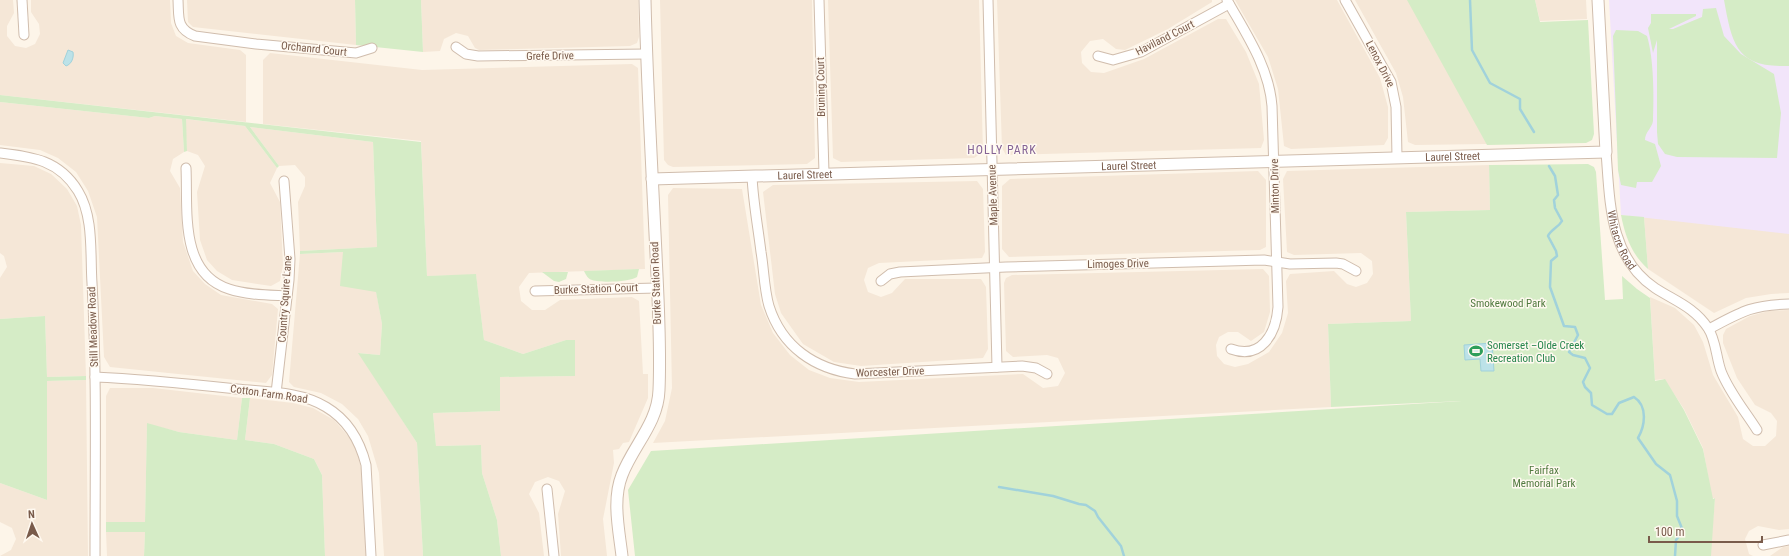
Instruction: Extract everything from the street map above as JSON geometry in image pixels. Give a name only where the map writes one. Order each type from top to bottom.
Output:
[{"type":"street","points":[[22,0],[24,35]]},
{"type":"street","name":"Orchanrd Court","points":[[178,0],[180,23],[187,33],[256,44],[356,53],[372,48]]},
{"type":"street","name":"Burke Station Road","points":[[622,556],[618,518],[619,484],[628,461],[651,422],[659,394],[657,288],[646,54],[645,0]]},
{"type":"street","name":"Bruning Court","points":[[819,0],[824,173]]},
{"type":"street","name":"Maple Avenue","points":[[988,0],[998,367]]},
{"type":"street","name":"Lenox Drive","points":[[1345,0],[1391,82],[1396,108],[1398,157]]},
{"type":"street","name":"Whitacre Road","points":[[1598,0],[1606,152],[1612,224],[1626,257],[1645,281],[1690,308],[1709,329],[1726,381],[1757,430]]},
{"type":"street","name":"Haviland Court","points":[[1098,56],[1113,60],[1141,52],[1228,2]]},
{"type":"street","name":"Minton Drive","points":[[1228,2],[1262,64],[1272,97],[1278,307],[1274,328],[1265,342],[1256,349],[1244,352],[1231,349]]},
{"type":"street","name":"Grefe Drive","points":[[456,47],[466,54],[478,56],[646,54]]},
{"type":"street","name":"Laurel Street","points":[[652,179],[752,178],[824,173],[1606,152]]},
{"type":"street","name":"Still Meadow Road","points":[[0,153],[32,157],[53,166],[71,182],[84,202],[89,225],[95,377],[95,556]]},
{"type":"street","points":[[186,168],[191,247],[201,270],[213,281],[228,289],[287,296]]},
{"type":"street","name":"Worcester Drive","points":[[752,178],[769,307],[782,333],[802,354],[813,362],[834,371],[855,374],[1022,366],[1036,368],[1047,374]]},
{"type":"street","name":"Country Squire Lane","points":[[276,394],[290,259],[284,180]]},
{"type":"street","name":"Limoges Drive","points":[[881,281],[890,274],[900,272],[995,268],[1276,261],[1290,264],[1336,263],[1356,270]]},
{"type":"street","name":"Burke Station Court","points":[[536,291],[657,288]]},
{"type":"street","points":[[1709,329],[1745,310],[1756,307],[1789,304]]},
{"type":"street","name":"Cotton Farm Road","points":[[95,377],[141,379],[276,394],[306,398],[326,407],[344,422],[358,442],[366,466],[371,556]]},
{"type":"street","points":[[547,489],[554,556]]},
{"type":"street","points":[[1763,545],[1789,540]]},
{"type":"shaded area","points":[[0,0],[13,0],[14,13],[7,26],[7,36],[15,46],[26,48],[35,44],[40,34],[39,24],[31,12],[31,0],[170,0],[171,23],[176,36],[188,43],[240,50],[246,55],[246,122],[0,95]]},
{"type":"shaded area","points":[[187,0],[355,0],[356,45],[193,27],[188,22]]},
{"type":"shaded area","points":[[421,0],[638,0],[639,37],[637,43],[630,46],[479,50],[475,48],[468,36],[456,33],[444,39],[440,51],[423,52]]},
{"type":"shaded area","points":[[660,0],[812,0],[815,158],[807,164],[673,167],[668,165],[664,160]]},
{"type":"shaded area","points":[[828,0],[979,0],[983,152],[974,158],[841,162],[833,158]]},
{"type":"shaded area","points":[[997,0],[1212,0],[1212,2],[1168,29],[1125,50],[1116,49],[1103,39],[1090,41],[1081,52],[1082,63],[1091,72],[1104,73],[1144,59],[1218,19],[1226,19],[1246,52],[1259,84],[1264,140],[1261,148],[1006,155],[1002,148]]},
{"type":"shaded area","points":[[1235,0],[1337,0],[1380,78],[1388,107],[1388,138],[1384,145],[1291,149],[1284,146],[1278,89],[1268,57]]},
{"type":"shaded area","points":[[1355,0],[1408,0],[1487,144],[1415,145],[1408,142],[1403,97],[1396,73]]},
{"type":"shaded area","points":[[1535,0],[1586,0],[1587,19],[1540,21]]},
{"type":"shaded area","points":[[1609,0],[1789,0],[1789,234],[1621,215]]},
{"type":"shaded area","points":[[270,53],[422,70],[632,64],[638,68],[645,269],[529,273],[519,287],[521,301],[532,310],[545,310],[560,300],[632,297],[639,301],[643,374],[648,374],[648,398],[629,442],[623,443],[619,449],[613,450],[614,463],[603,519],[607,556],[561,556],[558,514],[565,491],[559,481],[548,477],[535,482],[529,494],[539,513],[544,556],[501,556],[497,520],[482,473],[481,445],[436,446],[433,413],[500,411],[499,377],[575,376],[575,341],[566,340],[523,354],[484,340],[476,275],[427,276],[421,141],[263,124],[263,60]]},
{"type":"shaded area","points":[[0,102],[149,118],[155,116],[182,119],[184,152],[173,159],[170,171],[180,188],[183,242],[193,271],[205,284],[221,295],[272,304],[278,309],[272,375],[266,383],[110,367],[104,357],[97,217],[88,191],[76,172],[58,158],[40,150],[0,145]]},
{"type":"shaded area","points":[[185,119],[245,126],[277,168],[270,183],[280,202],[283,265],[280,281],[271,286],[232,280],[217,271],[207,260],[200,240],[197,192],[205,166],[198,155],[187,151]]},
{"type":"shaded area","points":[[250,127],[373,142],[377,247],[300,251],[298,202],[305,186],[305,177],[295,165],[279,166]]},
{"type":"shaded area","points":[[0,163],[34,166],[51,174],[67,189],[77,206],[81,225],[86,376],[47,377],[45,316],[0,319],[0,278],[7,267],[4,256],[0,253]]},
{"type":"shaded area","points":[[1489,165],[1490,210],[1406,212],[1411,321],[1328,324],[1331,407],[653,443],[665,421],[672,388],[668,195],[673,188],[742,189],[761,305],[773,333],[790,355],[809,370],[830,378],[859,382],[1023,374],[1043,388],[1058,386],[1065,373],[1058,358],[1047,355],[1013,357],[1006,351],[1004,283],[1006,278],[1012,275],[1263,269],[1269,276],[1270,312],[1264,332],[1251,341],[1238,332],[1228,332],[1219,337],[1216,345],[1217,356],[1224,364],[1235,367],[1248,364],[1269,352],[1282,333],[1288,313],[1286,281],[1290,274],[1334,271],[1347,284],[1356,287],[1367,283],[1373,274],[1372,261],[1361,253],[1294,255],[1287,252],[1283,179],[1287,171]]},
{"type":"shaded area","points":[[1258,171],[1266,180],[1266,247],[1260,250],[1009,257],[1002,249],[1002,186],[1010,179]]},
{"type":"shaded area","points":[[977,181],[983,189],[985,252],[982,258],[879,263],[868,268],[864,280],[868,292],[881,297],[892,293],[905,279],[981,279],[986,287],[988,349],[983,358],[861,366],[834,362],[803,344],[781,313],[775,294],[763,192],[773,185]]},
{"type":"shaded area","points":[[1644,217],[1789,233],[1789,293],[1746,298],[1714,313],[1648,269]]},
{"type":"shaded area","points":[[343,252],[376,291],[382,324],[380,355],[359,353],[417,443],[423,556],[384,556],[379,473],[368,436],[358,419],[342,404],[321,393],[294,387],[289,382],[300,254]]},
{"type":"shaded area","points":[[1650,297],[1675,308],[1694,325],[1703,342],[1713,375],[1738,417],[1743,439],[1753,446],[1765,446],[1776,436],[1777,421],[1771,413],[1755,405],[1737,378],[1723,343],[1723,335],[1726,329],[1750,316],[1769,311],[1789,310],[1789,529],[1779,530],[1758,526],[1749,531],[1745,539],[1749,554],[1753,556],[1710,556],[1715,498],[1712,498],[1703,448],[1684,409],[1664,379],[1655,380]]},
{"type":"shaded area","points":[[86,380],[88,556],[0,556],[11,550],[16,539],[12,528],[0,522],[0,483],[47,500],[47,381]]},
{"type":"shaded area","points":[[110,388],[153,388],[242,398],[237,440],[179,432],[147,424],[145,522],[106,522],[106,396]]},
{"type":"shaded area","points":[[250,398],[293,403],[313,408],[334,420],[355,444],[362,472],[367,556],[325,556],[322,475],[314,459],[274,444],[245,440]]},
{"type":"shaded area","points":[[106,532],[145,532],[144,556],[107,556]]},
{"type":"shaded area","points":[[1789,546],[1789,556],[1770,556],[1783,547]]},
{"type":"green space","points":[[355,0],[421,0],[423,52],[356,45]]},
{"type":"green space","points":[[1407,0],[1535,0],[1540,22],[1588,20],[1594,134],[1592,140],[1586,143],[1487,145]]},
{"type":"green space","points":[[1724,0],[1789,0],[1789,66],[1771,66],[1758,63],[1747,58],[1734,41]]},
{"type":"green space","points":[[1716,8],[1724,36],[1741,54],[1774,74],[1781,113],[1777,158],[1677,157],[1665,154],[1658,144],[1657,40],[1653,53],[1648,28],[1651,23],[1651,14],[1696,14],[1696,16],[1669,29],[1673,29],[1702,17],[1703,9]]},
{"type":"green space","points":[[1616,30],[1638,31],[1647,36],[1651,56],[1653,121],[1645,140],[1655,144],[1661,166],[1652,182],[1637,182],[1636,188],[1621,185],[1618,170],[1613,36]]},
{"type":"green space","points":[[0,95],[421,142],[427,276],[476,274],[484,340],[523,354],[566,340],[575,340],[575,376],[500,377],[500,411],[433,413],[436,446],[481,445],[482,473],[497,520],[501,556],[423,556],[417,443],[358,353],[380,355],[382,324],[376,292],[340,286],[343,252],[300,254],[300,251],[377,247],[373,142],[250,127],[279,166],[277,168],[245,126],[186,119],[187,151],[184,152],[182,119],[155,116],[149,118],[0,102]]},
{"type":"green space","name":"Fairfax Memorial Park","points":[[1588,164],[1594,167],[1596,172],[1605,300],[1623,299],[1622,276],[1650,298],[1655,381],[1665,379],[1684,410],[1703,449],[1713,499],[1715,498],[1711,556],[635,556],[628,490],[651,451],[1462,401],[1331,407],[1328,324],[1411,321],[1406,212],[1490,210],[1489,165]]},
{"type":"green space","points":[[1621,215],[1644,217],[1648,269],[1642,264],[1630,245]]},
{"type":"green space","points":[[639,269],[637,277],[615,282],[592,280],[588,278],[584,271]]},
{"type":"green space","points":[[542,272],[568,272],[566,279],[559,282],[554,281]]},
{"type":"green space","points":[[45,316],[47,377],[86,376],[86,380],[47,381],[47,500],[0,483],[0,319]]},
{"type":"green space","points":[[242,398],[250,398],[245,440],[274,444],[314,459],[322,475],[325,556],[144,556],[145,532],[106,532],[106,522],[145,522],[147,423],[179,432],[237,440]]},
{"type":"water","points":[[68,50],[73,52],[73,56],[71,62],[66,66],[63,63]]},
{"type":"water","points":[[1492,343],[1494,371],[1481,371],[1480,359],[1465,360],[1464,345]]},
{"type":"waterway","points":[[1470,0],[1472,50],[1490,83],[1520,99],[1520,109],[1534,132]]},
{"type":"waterway","points":[[1549,166],[1555,176],[1558,195],[1554,200],[1555,208],[1562,221],[1548,236],[1557,256],[1551,261],[1550,287],[1564,326],[1575,327],[1578,335],[1569,352],[1573,355],[1585,358],[1590,368],[1583,382],[1585,387],[1591,393],[1592,405],[1607,414],[1612,414],[1619,403],[1634,397],[1642,406],[1644,422],[1638,438],[1656,464],[1670,475],[1677,501],[1677,516],[1683,531],[1676,540],[1675,556]]},
{"type":"waterway","points":[[999,487],[1053,496],[1086,505],[1095,511],[1121,546],[1124,556]]},
{"type":"place","name":"Somerset –Olde Creek Recreation Club","points":[[1476,351]]},
{"type":"district","name":"HOLLY PARK","points":[[1002,150]]},
{"type":"park label","name":"Smokewood Park","points":[[1508,303]]}]
